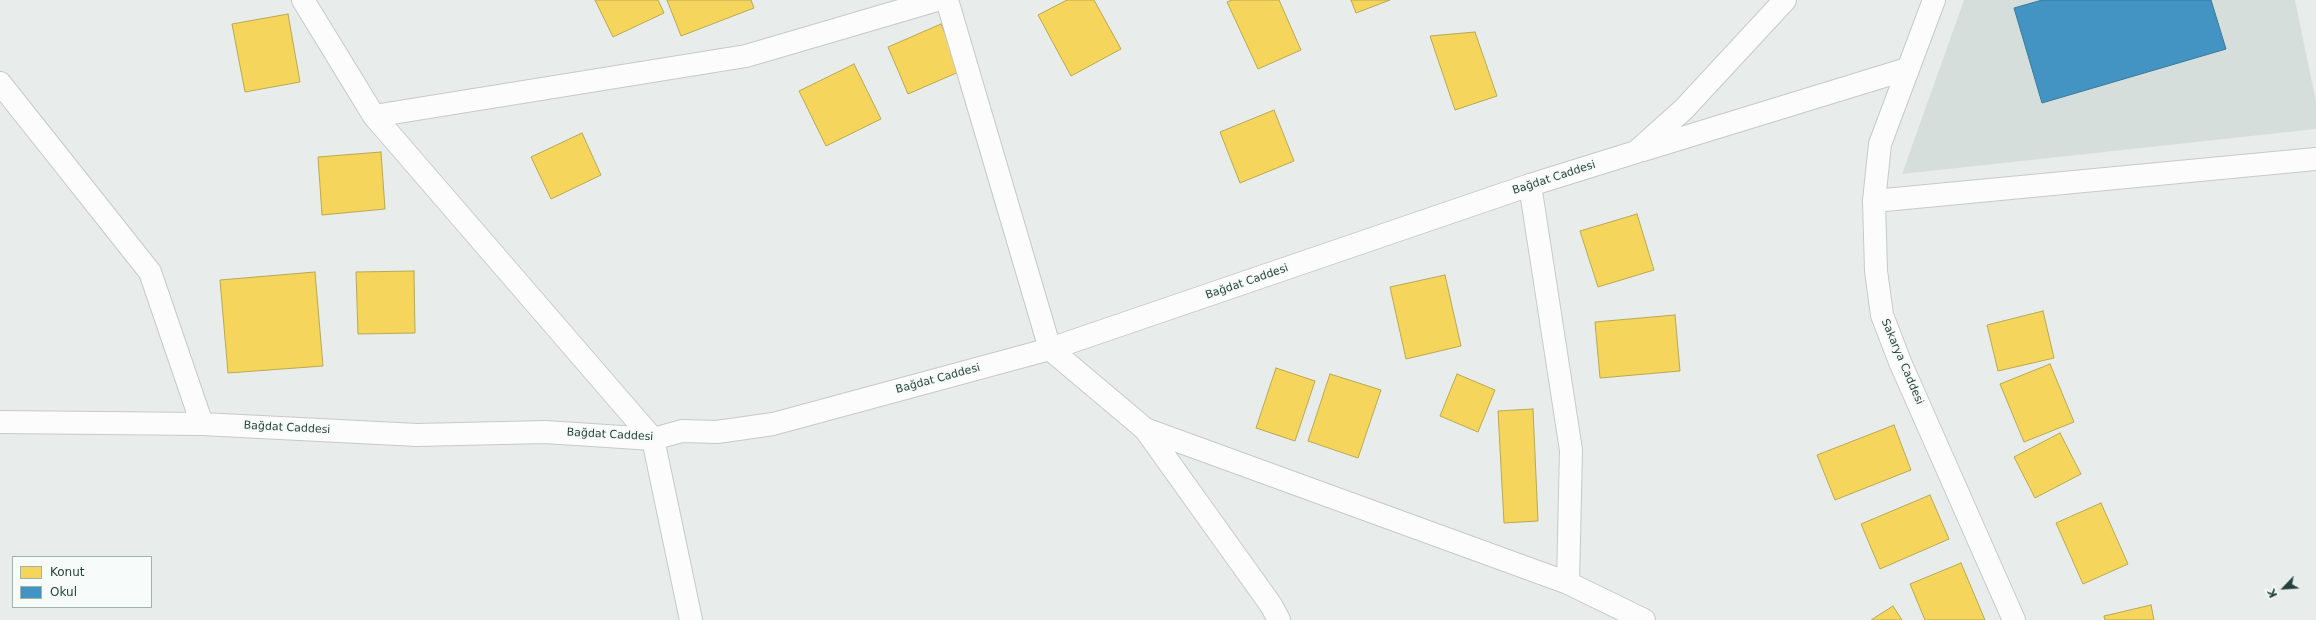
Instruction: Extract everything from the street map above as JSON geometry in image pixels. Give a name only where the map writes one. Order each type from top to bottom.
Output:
[{"type":"street","points":[[303,0],[374,116],[653,439],[691,620]]},
{"type":"street","points":[[374,116],[746,56],[937,0]]},
{"type":"street","points":[[947,0],[1050,349],[1145,429],[1271,605],[1279,620]]},
{"type":"street","name":"Bağdat Caddesi","points":[[0,422],[202,424],[417,435],[545,432],[653,439],[682,431],[717,432],[773,424],[1050,349],[1530,185],[1636,152],[1684,109],[1785,0]]},
{"type":"street","name":"Sakarya Caddesi","points":[[1934,0],[1880,144],[1874,201],[1876,271],[1882,315],[1900,362],[2014,620]]},
{"type":"street","points":[[1636,152],[1907,69]]},
{"type":"street","points":[[0,83],[150,272],[202,424]]},
{"type":"street","points":[[1874,201],[2316,159]]},
{"type":"street","points":[[1530,185],[1571,450],[1568,583]]},
{"type":"street","points":[[1145,429],[1568,583],[1644,620]]},
{"type":"shaded area","points":[[1964,0],[2295,0],[2316,102],[2316,129],[1902,174]]},
{"type":"building: Konut","points":[[595,0],[658,0],[664,13],[613,37]]},
{"type":"building: Konut","points":[[667,0],[751,0],[754,8],[681,36]]},
{"type":"building: Konut","points":[[1067,0],[1094,0],[1121,49],[1071,76],[1038,15]]},
{"type":"building: Konut","points":[[1232,0],[1279,0],[1301,50],[1258,69],[1227,2]]},
{"type":"building: Konut","points":[[1351,0],[1390,0],[1356,13]]},
{"type":"building: Konut","points":[[288,14],[300,82],[245,92],[232,24]]},
{"type":"building: Konut","points":[[941,24],[961,71],[908,94],[888,47]]},
{"type":"building: Konut","points":[[1475,32],[1497,96],[1455,110],[1430,36]]},
{"type":"building: Konut","points":[[854,64],[881,119],[826,146],[799,91]]},
{"type":"building: Konut","points":[[1274,110],[1294,161],[1240,183],[1220,132]]},
{"type":"building: Konut","points":[[582,133],[601,175],[551,199],[531,157]]},
{"type":"building: Konut","points":[[381,152],[385,209],[322,215],[318,157]]},
{"type":"building: Konut","points":[[1637,214],[1654,270],[1598,287],[1580,231]]},
{"type":"building: Konut","points":[[414,271],[415,333],[358,334],[356,272]]},
{"type":"building: Konut","points":[[315,272],[323,366],[228,373],[220,280]]},
{"type":"building: Konut","points":[[1445,275],[1461,346],[1406,359],[1390,287]]},
{"type":"building: Konut","points":[[2043,311],[2054,358],[1998,371],[1987,325]]},
{"type":"building: Konut","points":[[1675,315],[1680,371],[1600,378],[1595,322]]},
{"type":"building: Konut","points":[[2050,364],[2074,422],[2024,442],[2000,384]]},
{"type":"building: Konut","points":[[1276,368],[1315,381],[1295,441],[1256,428]]},
{"type":"building: Konut","points":[[1330,374],[1381,390],[1358,458],[1308,441]]},
{"type":"building: Konut","points":[[1457,374],[1495,390],[1478,432],[1440,416]]},
{"type":"building: Konut","points":[[1533,409],[1538,521],[1504,523],[1498,411]]},
{"type":"building: Konut","points":[[1894,425],[1911,470],[1835,500],[1817,455]]},
{"type":"building: Konut","points":[[2060,433],[2081,474],[2035,498],[2014,457]]},
{"type":"building: Konut","points":[[1930,495],[1949,539],[1880,569],[1861,524]]},
{"type":"building: Konut","points":[[2101,503],[2128,564],[2083,584],[2056,523]]},
{"type":"building: Konut","points":[[1961,563],[1985,620],[1925,620],[1910,584]]},
{"type":"building: Konut","points":[[2151,605],[2154,620],[2105,620],[2104,616]]},
{"type":"building: Konut","points":[[1893,606],[1902,620],[1871,620]]},
{"type":"building: Okul","points":[[2042,0],[2211,0],[2226,49],[2042,103],[2014,8]]}]
